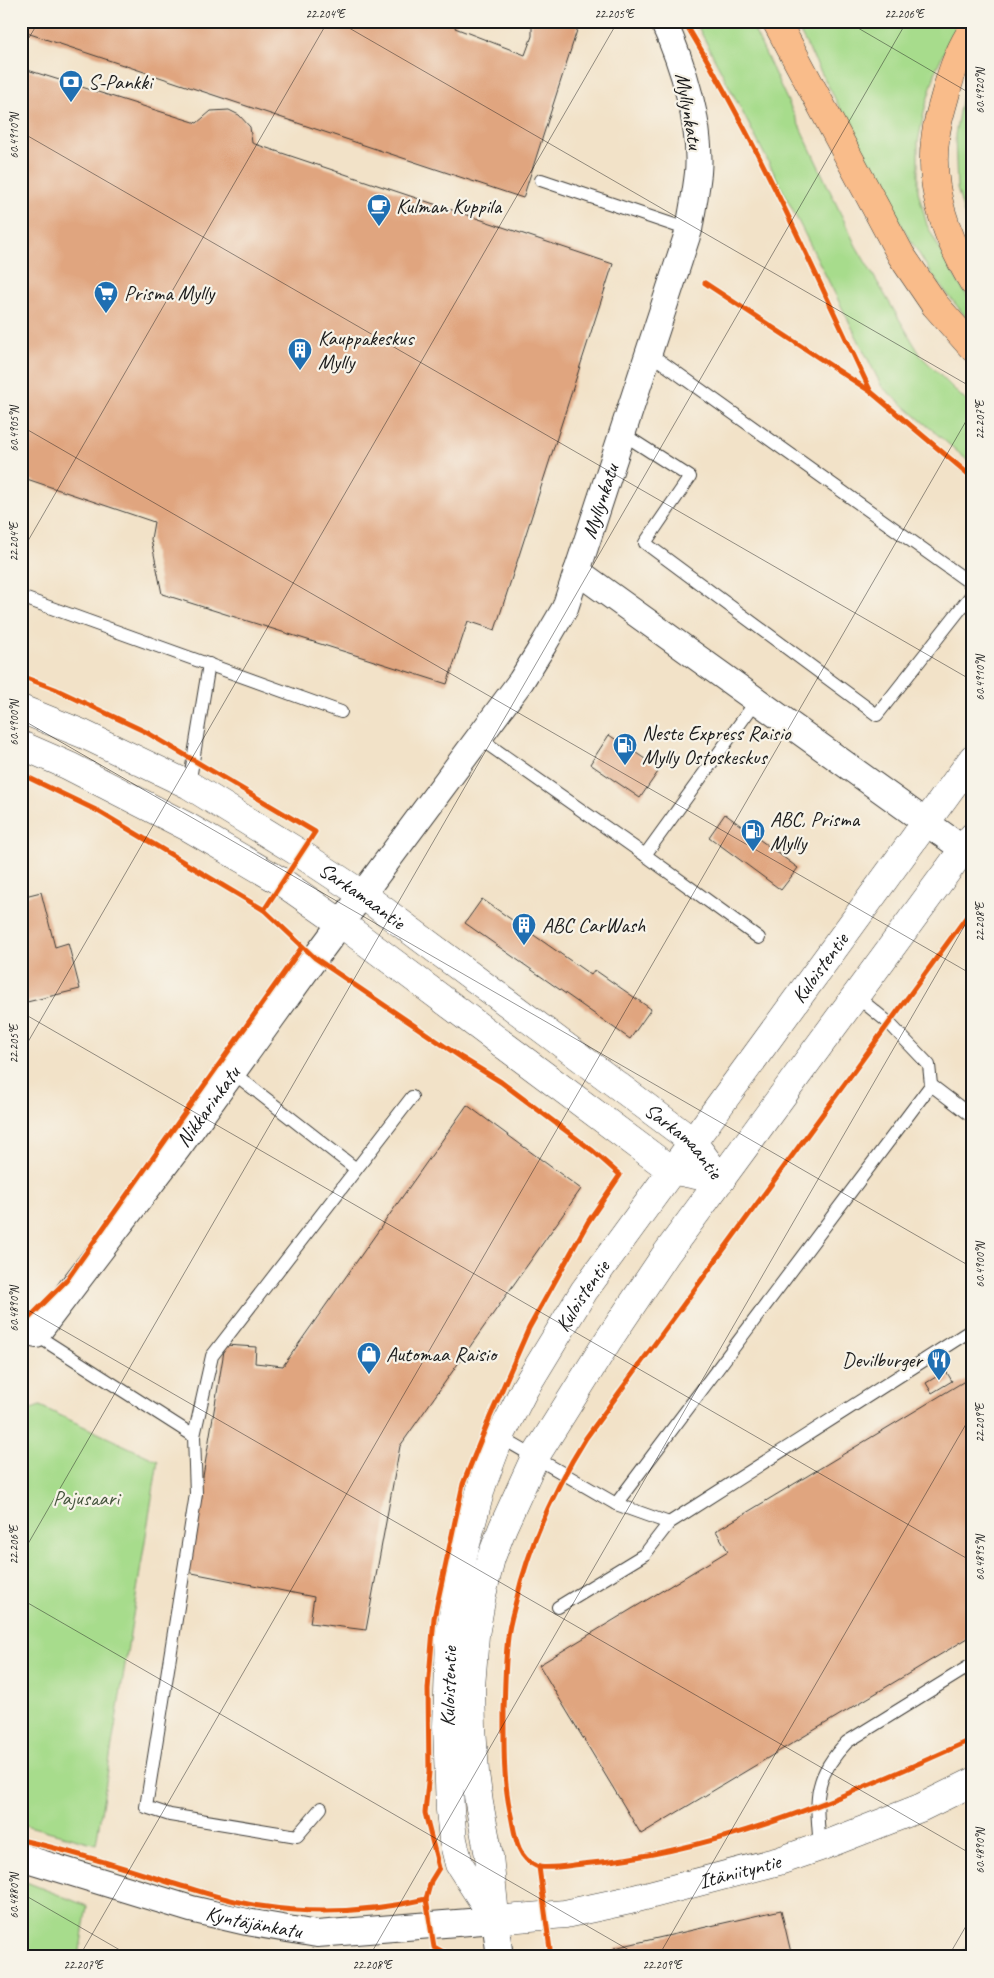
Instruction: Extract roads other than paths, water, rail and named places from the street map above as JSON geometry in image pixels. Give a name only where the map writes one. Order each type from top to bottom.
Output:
[{"type":"highway","points":[[776,21],[901,255],[935,305],[973,348]]},
{"type":"highway","points":[[973,29],[953,68],[938,119],[934,142],[937,191],[942,216],[949,239],[973,282]]},
{"type":"street","name":"Myllynkatu","points":[[342,924],[521,681],[565,608],[689,230],[698,172],[697,135],[676,48],[663,21]]},
{"type":"street","points":[[577,571],[926,822],[968,842]]},
{"type":"street","name":"Sarkamaantie","points":[[21,709],[83,734],[189,785],[363,895],[692,1141],[722,1180]]},
{"type":"street","name":"Sarkamaantie","points":[[21,745],[69,766],[188,827],[282,882],[342,924],[671,1170],[722,1180]]},
{"type":"street","name":"Kuloistentie","points":[[495,1920],[459,1864],[453,1840],[447,1726],[450,1634],[463,1555],[482,1485],[500,1437],[525,1388],[584,1291],[973,758]]},
{"type":"street","name":"Kuloistentie","points":[[500,1957],[489,1856],[479,1804],[472,1727],[471,1687],[475,1635],[482,1595],[491,1558],[503,1527],[536,1457],[606,1342],[666,1254],[968,842]]},
{"type":"street","name":"Nikkarinkatu","points":[[36,1335],[178,1148],[342,924]]},
{"type":"street","name":"Itäniityntie","points":[[495,1920],[546,1917],[630,1900],[779,1861],[920,1808],[973,1782]]},
{"type":"street","name":"Kyntäjänkatu","points":[[21,1857],[191,1909],[247,1922],[317,1934],[495,1920]]},
{"type":"lane","points":[[541,180],[689,230]]},
{"type":"lane","points":[[649,353],[973,585]]},
{"type":"lane","points":[[623,434],[690,477],[645,543],[877,715],[973,593]]},
{"type":"lane","points":[[21,597],[341,712]]},
{"type":"lane","points":[[189,785],[208,664]]},
{"type":"lane","points":[[645,855],[757,700]]},
{"type":"lane","points":[[479,738],[759,938]]},
{"type":"lane","points":[[616,1504],[931,1085],[929,1065],[889,1024],[856,996]]},
{"type":"lane","points":[[232,1072],[356,1169]]},
{"type":"lane","points":[[931,1085],[973,1117]]},
{"type":"lane","points":[[321,1808],[297,1836],[170,1815],[146,1807],[196,1494],[194,1436],[212,1356],[412,1097]]},
{"type":"lane","points":[[558,1607],[645,1554],[669,1523],[973,1329]]},
{"type":"lane","points":[[36,1335],[194,1436]]},
{"type":"lane","points":[[500,1437],[616,1504],[669,1523]]},
{"type":"lane","points":[[820,1847],[816,1805],[820,1781],[832,1758],[847,1742],[973,1664]]},
{"type":"place","name":"S-Pankki","points":[[71,103]]},
{"type":"place","name":"Kulman Kuppila","points":[[379,227]]},
{"type":"place","name":"Prisma Mylly","points":[[106,314]]},
{"type":"place","name":"Kauppakeskus Mylly","points":[[300,371]]},
{"type":"place","name":"Neste Express Raisio Mylly Ostoskeskus","points":[[625,766]]},
{"type":"place","name":"ABC, Prisma Mylly","points":[[753,852]]},
{"type":"place","name":"ABC CarWash","points":[[524,946]]},
{"type":"place","name":"Automaa Raisio","points":[[369,1375]]},
{"type":"place","name":"Devilburger","points":[[939,1381]]},
{"type":"park label","name":"Pajusaari","points":[[86,1498]]}]
